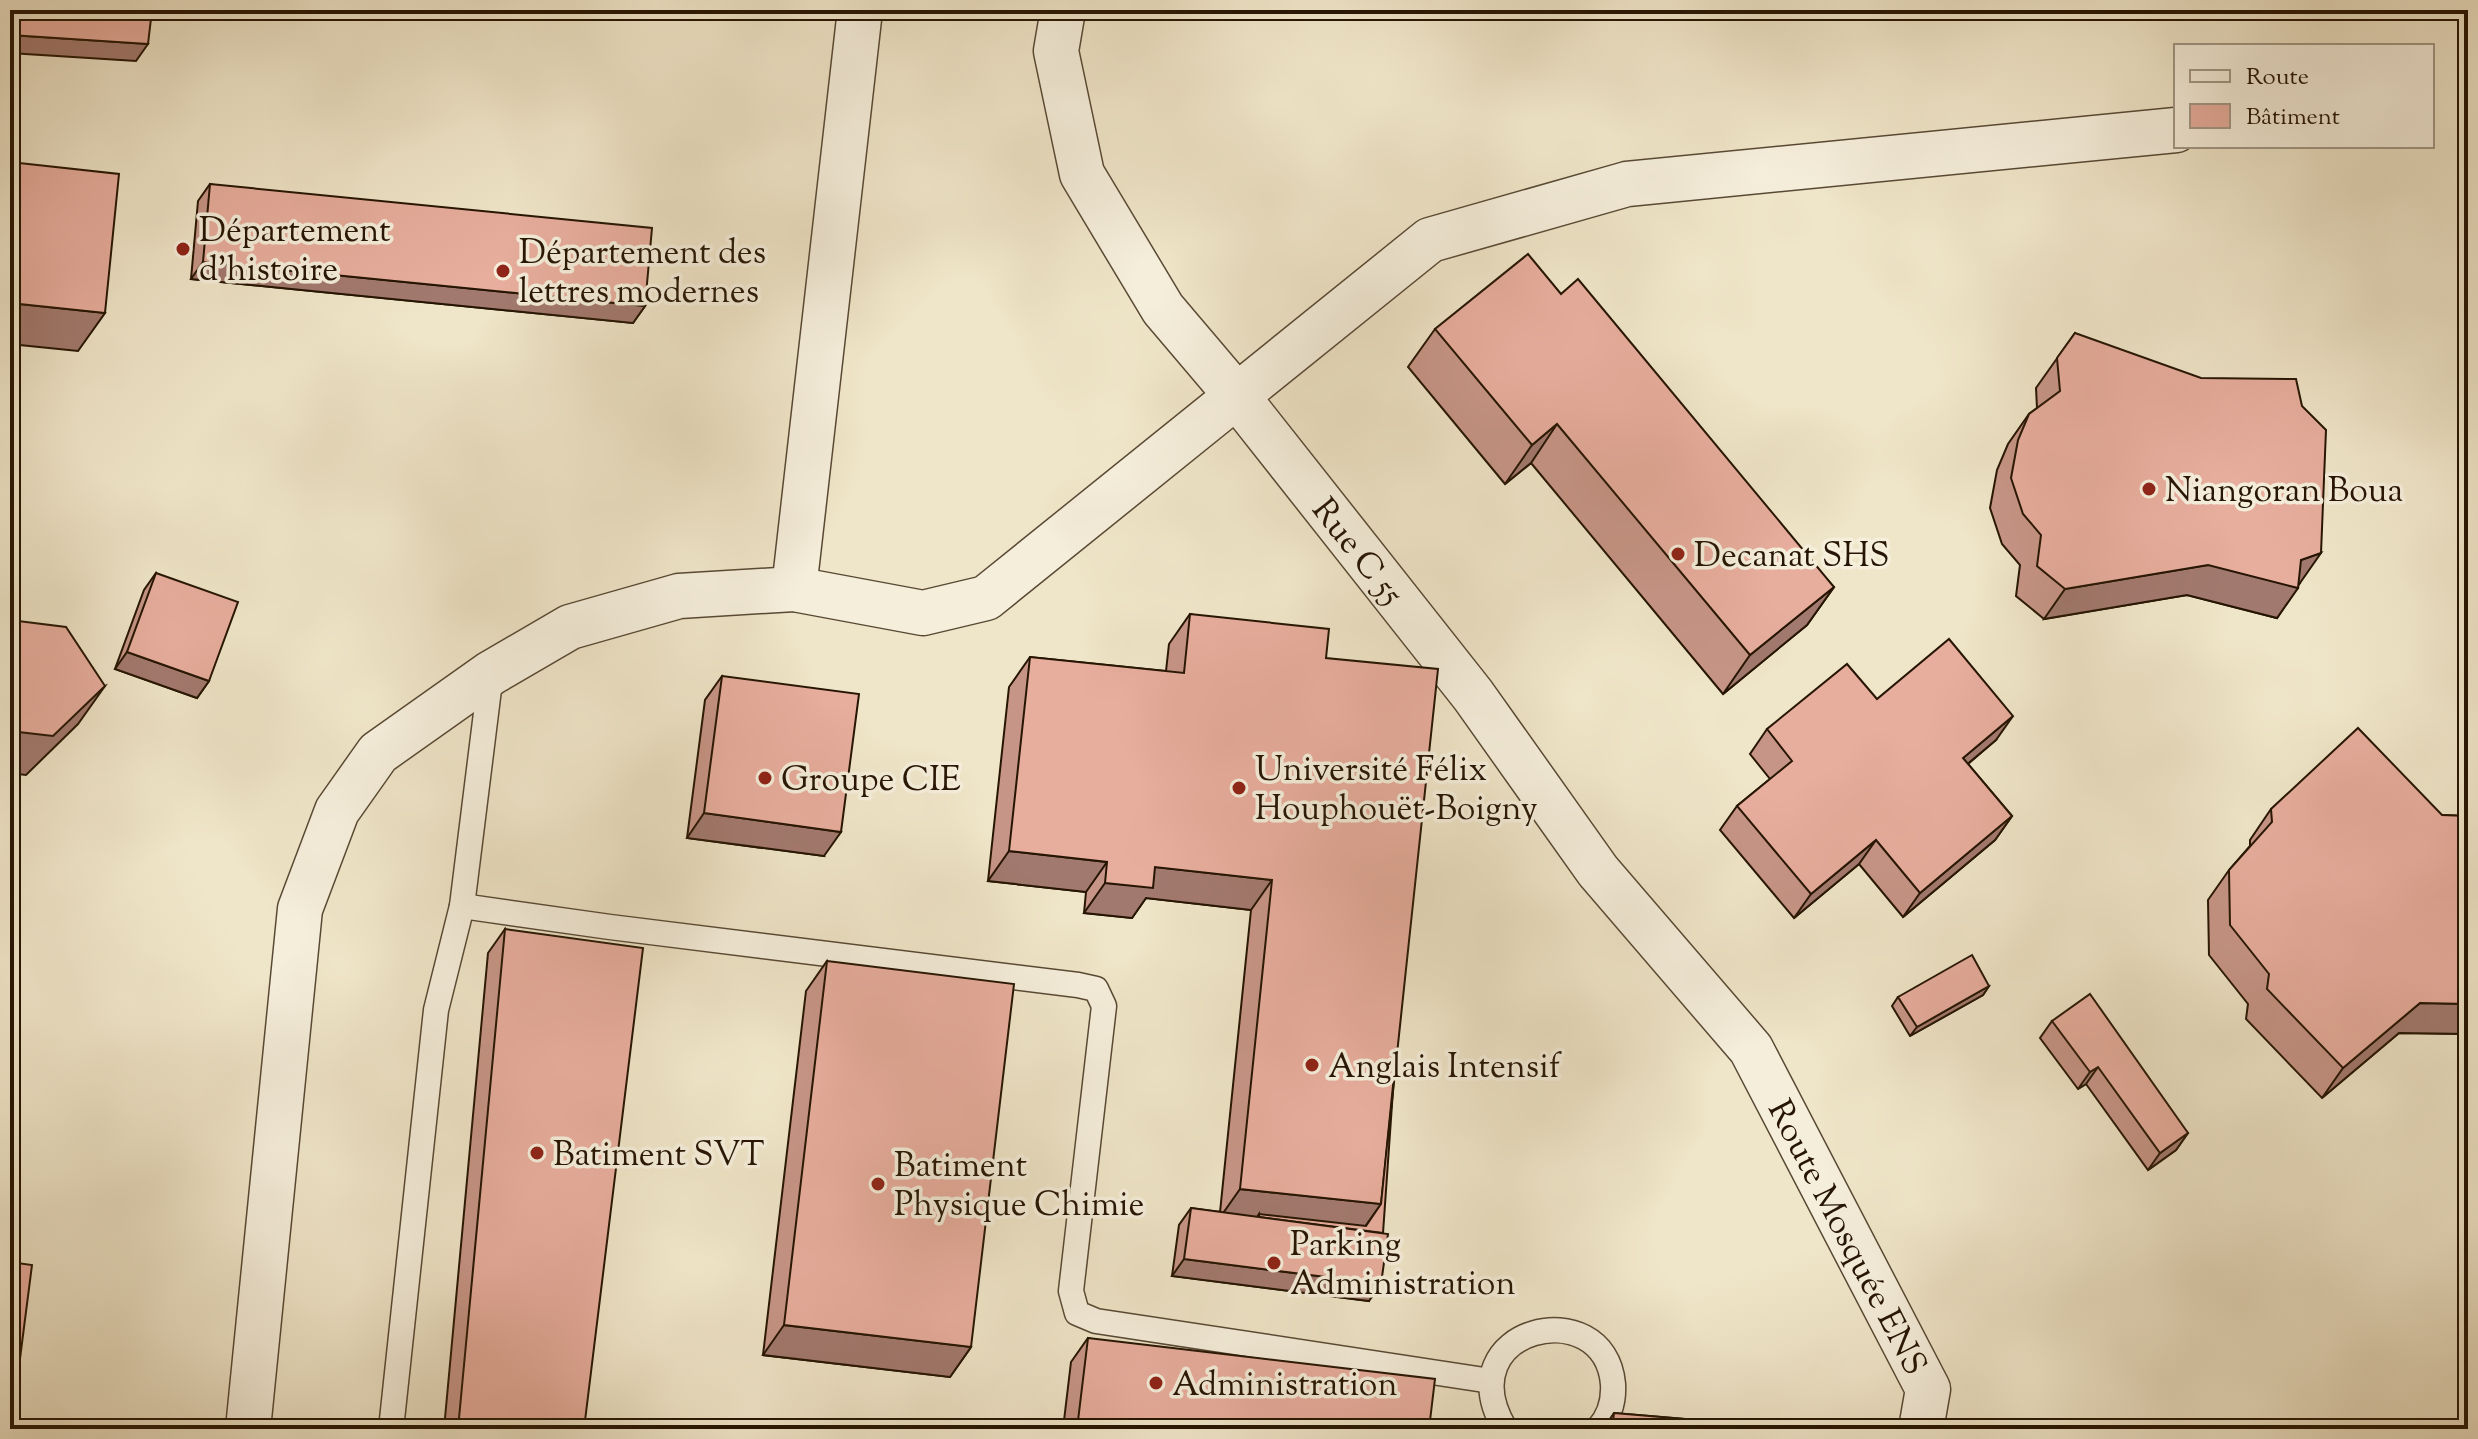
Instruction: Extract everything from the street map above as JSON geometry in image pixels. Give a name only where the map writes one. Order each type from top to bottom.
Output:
[{"type":"street","points":[[794,589],[860,10]]},
{"type":"street","name":"Rue C 55","points":[[1063,10],[1056,51],[1082,174],[1163,309],[1236,395],[1473,695],[1598,871],[1751,1049]]},
{"type":"street","points":[[248,1429],[300,909],[337,811],[378,753],[491,673],[570,627],[679,596],[794,589],[923,613],[986,598],[1430,240],[1627,184],[2174,130]]},
{"type":"street","name":"Route Mosquée ENS","points":[[1751,1049],[1928,1389],[1921,1429]]},
{"type":"lane","points":[[391,1429],[436,1010],[462,906],[491,673]]},
{"type":"lane","points":[[462,906],[1096,989],[1104,1006],[1071,1291],[1077,1313],[1096,1321],[1491,1381]]},
{"type":"lane","points":[[1505,1429],[1493,1406],[1491,1381],[1498,1360],[1514,1341],[1535,1331],[1560,1329],[1583,1337],[1601,1352],[1612,1373],[1614,1397],[1606,1420],[1598,1429]]},
{"type":"building","points":[[10,10],[152,10],[148,44],[10,35]]},
{"type":"building","points":[[10,162],[119,174],[105,313],[10,303]]},
{"type":"building","points":[[210,184],[652,228],[645,306],[203,262]]},
{"type":"building","points":[[1528,254],[1561,294],[1578,279],[1834,587],[1750,655],[1557,424],[1532,445],[1435,329]]},
{"type":"building","name":"Niangoran Boua","points":[[2075,333],[2201,378],[2296,379],[2302,406],[2326,430],[2321,553],[2301,560],[2298,588],[2208,565],[2065,589],[2037,566],[2041,535],[2023,514],[2011,478],[2018,440],[2029,414],[2060,391],[2057,358]]},
{"type":"building","points":[[156,573],[238,602],[209,681],[127,652]]},
{"type":"building","name":"Anglais Intensif","points":[[1190,614],[1329,629],[1326,658],[1438,669],[1381,1204],[1240,1189],[1272,880],[1155,867],[1153,888],[1105,883],[1107,862],[1009,851],[1030,657],[1184,673]]},
{"type":"building","points":[[10,620],[66,627],[105,686],[53,736],[10,731]]},
{"type":"building","points":[[1949,639],[2013,716],[1963,758],[2012,816],[1920,893],[1876,840],[1811,894],[1737,806],[1792,761],[1767,729],[1847,664],[1877,699]]},
{"type":"building","name":"Groupe CIE","points":[[722,676],[859,694],[841,832],[704,813]]},
{"type":"building","points":[[2358,728],[2442,815],[2468,816],[2468,1004],[2420,1003],[2343,1068],[2267,989],[2269,974],[2230,925],[2229,870],[2272,822],[2271,809]]},
{"type":"building","name":"Batiment SVT","points":[[505,929],[643,948],[584,1429],[458,1429]]},
{"type":"building","points":[[1972,955],[1989,986],[1917,1027],[1898,997]]},
{"type":"building","name":"Batiment Physique Chimie","points":[[827,961],[1014,984],[971,1347],[784,1325]]},
{"type":"building","points":[[2090,994],[2188,1133],[2160,1153],[2098,1067],[2090,1072],[2052,1021]]},
{"type":"building","points":[[1394,1076],[1383,1233],[1259,1217],[1259,1214],[1366,1226],[1381,1204]]},
{"type":"building","name":"Parking Administration","points":[[1191,1208],[1388,1234],[1381,1284],[1184,1259]]},
{"type":"building","points":[[10,1262],[32,1265],[17,1382],[10,1381]]},
{"type":"building","name":"Administration","points":[[1088,1338],[1435,1379],[1429,1429],[1077,1429]]},
{"type":"building","points":[[1614,1413],[1804,1429],[1612,1429]]},
{"type":"place","name":"Département d'histoire","points":[[183,249]]},
{"type":"place","name":"Département des lettres modernes","points":[[503,271]]},
{"type":"place","name":"Niangoran Boua","points":[[2149,489]]},
{"type":"place","name":"Decanat SHS","points":[[1678,554]]},
{"type":"place","name":"Groupe CIE","points":[[765,778]]},
{"type":"place","name":"Université Félix Houphouët-Boigny","points":[[1239,788]]},
{"type":"place","name":"Anglais Intensif","points":[[1312,1065]]},
{"type":"place","name":"Batiment SVT","points":[[537,1153]]},
{"type":"place","name":"Batiment Physique Chimie","points":[[878,1184]]},
{"type":"place","name":"Parking Administration","points":[[1274,1263]]},
{"type":"place","name":"Administration","points":[[1156,1383]]}]
